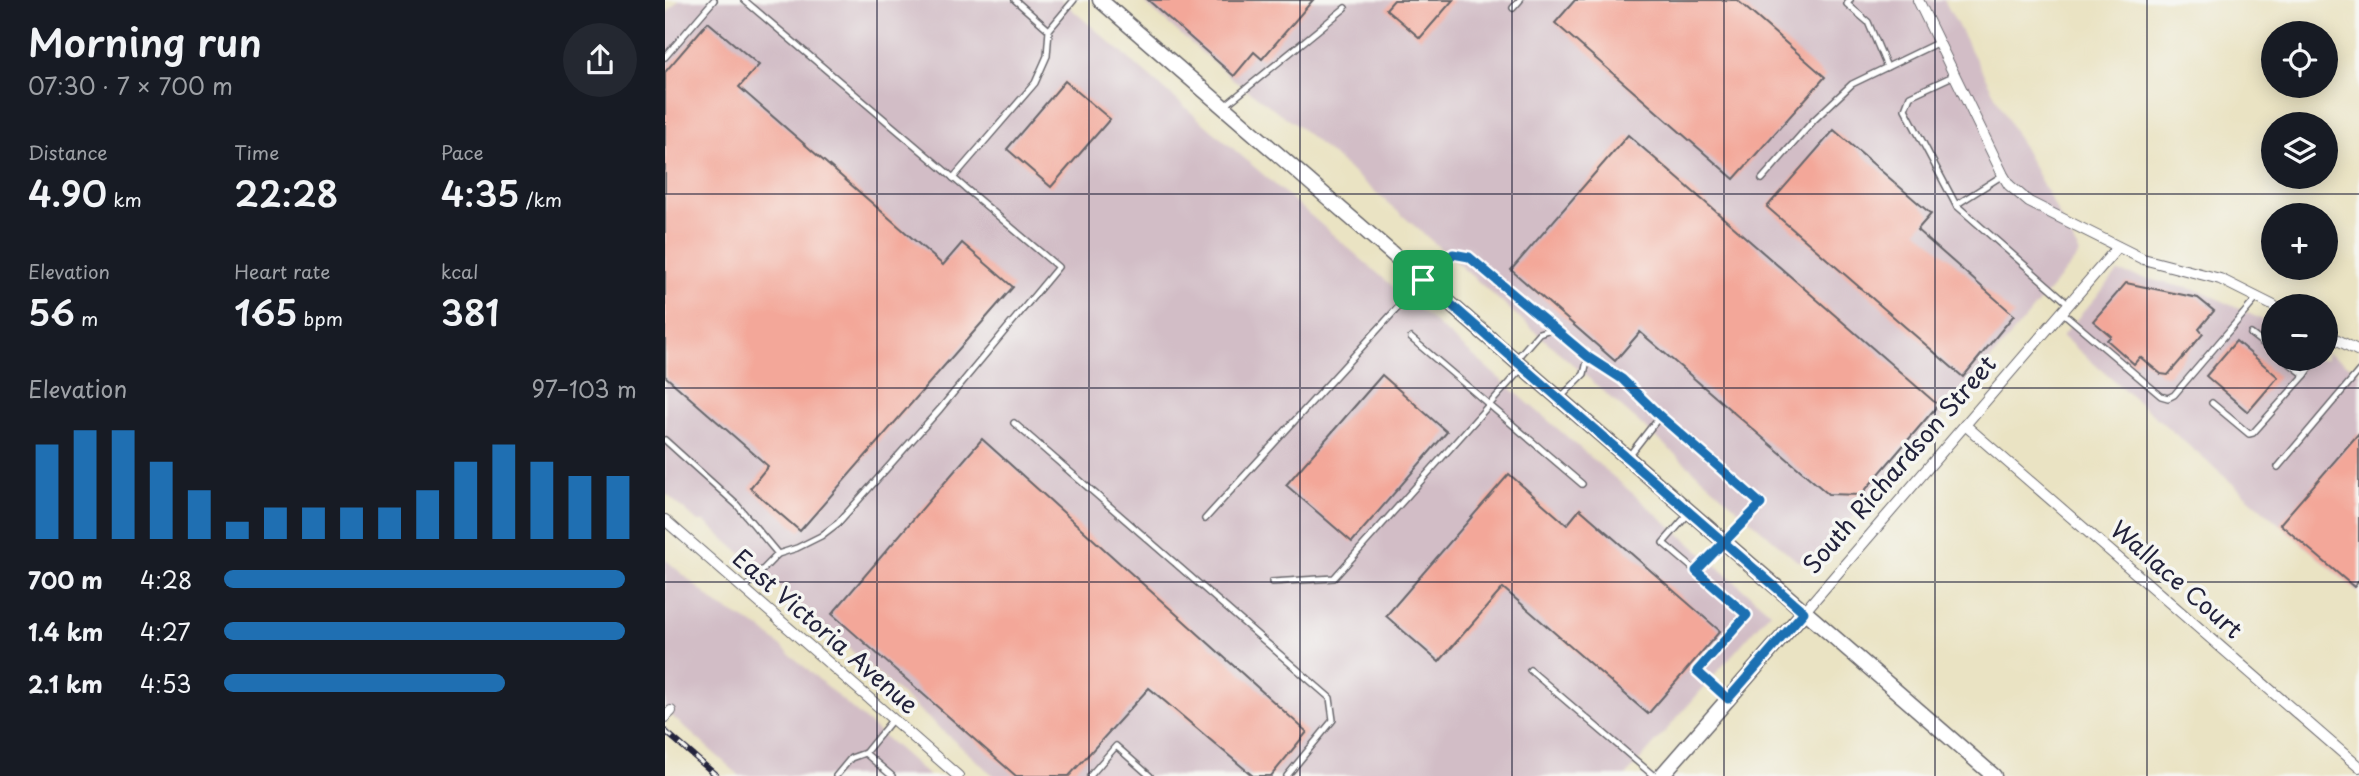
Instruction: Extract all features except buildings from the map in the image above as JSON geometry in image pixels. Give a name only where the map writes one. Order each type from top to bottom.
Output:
[{"type":"main road","points":[[1100,0],[1994,776]]},
{"type":"main road","name":"South Richardson Street","points":[[1661,776],[1804,612]]},
{"type":"street","points":[[1918,0],[2009,185],[2029,202],[2118,247],[2151,262],[2220,279],[2261,300]]},
{"type":"street","name":"South Richardson Street","points":[[1804,612],[2118,247]]},
{"type":"street","points":[[2338,342],[2359,351]]},
{"type":"street","name":"Wallace Court","points":[[1965,425],[2359,767]]},
{"type":"street","name":"East Victoria Avenue","points":[[665,520],[958,776]]},
{"type":"lane","points":[[665,58],[715,0]]},
{"type":"lane","points":[[744,0],[1058,267],[940,409],[838,523],[821,536],[778,554],[744,589]]},
{"type":"lane","points":[[1015,0],[1049,30]]},
{"type":"lane","points":[[953,178],[1035,83],[1047,56],[1049,30],[1074,0]]},
{"type":"lane","points":[[1513,8],[1520,0]]},
{"type":"lane","points":[[1850,0],[1847,4],[1868,22],[1887,67]]},
{"type":"lane","points":[[1223,107],[1345,8]]},
{"type":"lane","points":[[1762,179],[1814,120],[1852,84],[1939,42]]},
{"type":"lane","points":[[1955,75],[1910,96],[1905,109],[1956,205],[2161,396],[2174,396],[2257,298]]},
{"type":"lane","points":[[1956,205],[2003,175]]},
{"type":"lane","points":[[1205,519],[1423,280],[1453,254],[1469,257],[1588,357],[1622,379],[1660,416],[1761,504],[1696,571]]},
{"type":"lane","points":[[1272,582],[1334,578],[1489,405],[1539,333],[1554,328]]},
{"type":"lane","points":[[2251,334],[2261,342]]},
{"type":"lane","points":[[1412,338],[1581,484]]},
{"type":"lane","points":[[1559,398],[1584,374],[1588,357]]},
{"type":"lane","points":[[2300,371],[2305,375]]},
{"type":"lane","points":[[2213,403],[2249,434],[2253,433],[2308,371]]},
{"type":"lane","points":[[2278,467],[2359,371]]},
{"type":"lane","points":[[1627,458],[1660,416]]},
{"type":"lane","points":[[1014,423],[1330,698],[1333,720],[1287,776]]},
{"type":"lane","points":[[665,440],[737,505],[778,554]]},
{"type":"lane","points":[[1690,512],[1663,543],[1747,615],[1697,671],[1728,699]]},
{"type":"lane","points":[[1530,670],[1654,776]]},
{"type":"lane","points":[[836,776],[851,758],[866,753],[893,719]]},
{"type":"lane","points":[[1090,776],[1116,746],[1150,776]]},
{"type":"lane","points":[[866,753],[892,776]]},
{"type":"shaded area","points":[[679,0],[1061,0],[1770,612],[1626,776],[994,776],[705,522],[698,522],[665,493],[665,15]]},
{"type":"shaded area","points":[[1141,0],[1944,0],[2080,254],[1936,424],[1814,561],[1797,561],[1298,126],[1236,82]]},
{"type":"shaded area","points":[[2118,272],[2204,292],[2261,319],[2261,371],[2338,371],[2338,360],[2359,371],[2359,593],[2062,336]]},
{"type":"shaded area","points":[[665,559],[718,605],[760,628],[929,776],[740,776],[665,710]]},
{"type":"railway","points":[[665,731],[717,776]]},
{"type":"route","points":[[1423,280],[1453,254],[1469,257],[1588,357],[1622,379],[1717,468],[1761,504],[1746,517],[1723,541],[1696,571],[1747,615],[1697,671],[1728,699],[1804,612],[1723,541],[1627,458],[1559,398],[1515,361],[1423,280]]}]
